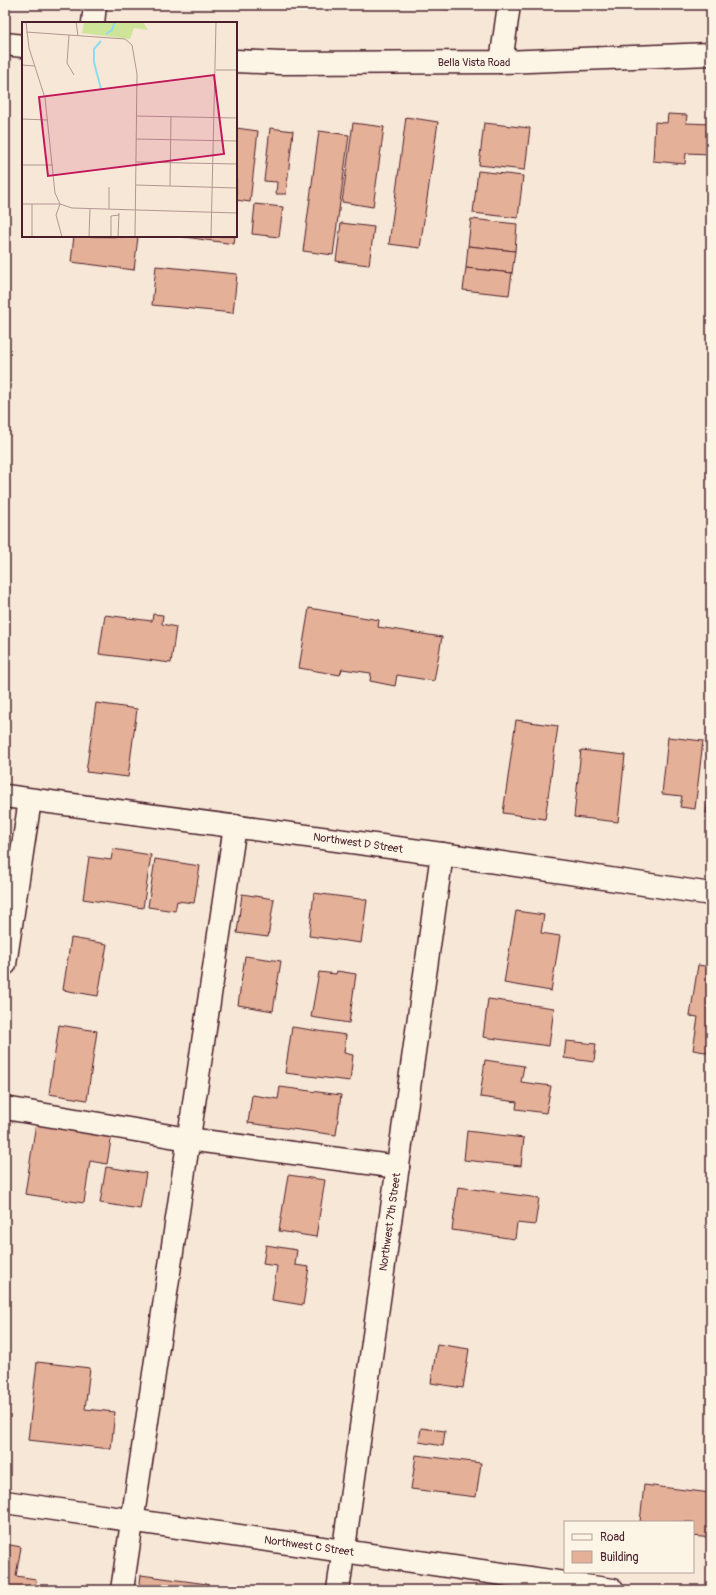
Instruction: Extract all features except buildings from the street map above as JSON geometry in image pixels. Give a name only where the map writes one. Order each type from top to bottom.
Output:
[{"type":"street","points":[[93,22],[95,5]]},
{"type":"street","points":[[501,62],[509,5]]},
{"type":"street","points":[[5,44],[22,46]]},
{"type":"street","name":"Bella Vista Road","points":[[237,61],[280,63],[501,62],[711,54]]},
{"type":"street","name":"Northwest D Street","points":[[5,796],[442,854],[711,894]]},
{"type":"street","points":[[5,964],[30,800]]},
{"type":"street","points":[[122,1590],[235,826]]},
{"type":"street","name":"Northwest 7th Street","points":[[338,1590],[442,854]]},
{"type":"street","points":[[5,1108],[188,1139],[398,1167]]},
{"type":"street","name":"Northwest C Street","points":[[5,1502],[613,1590]]}]
